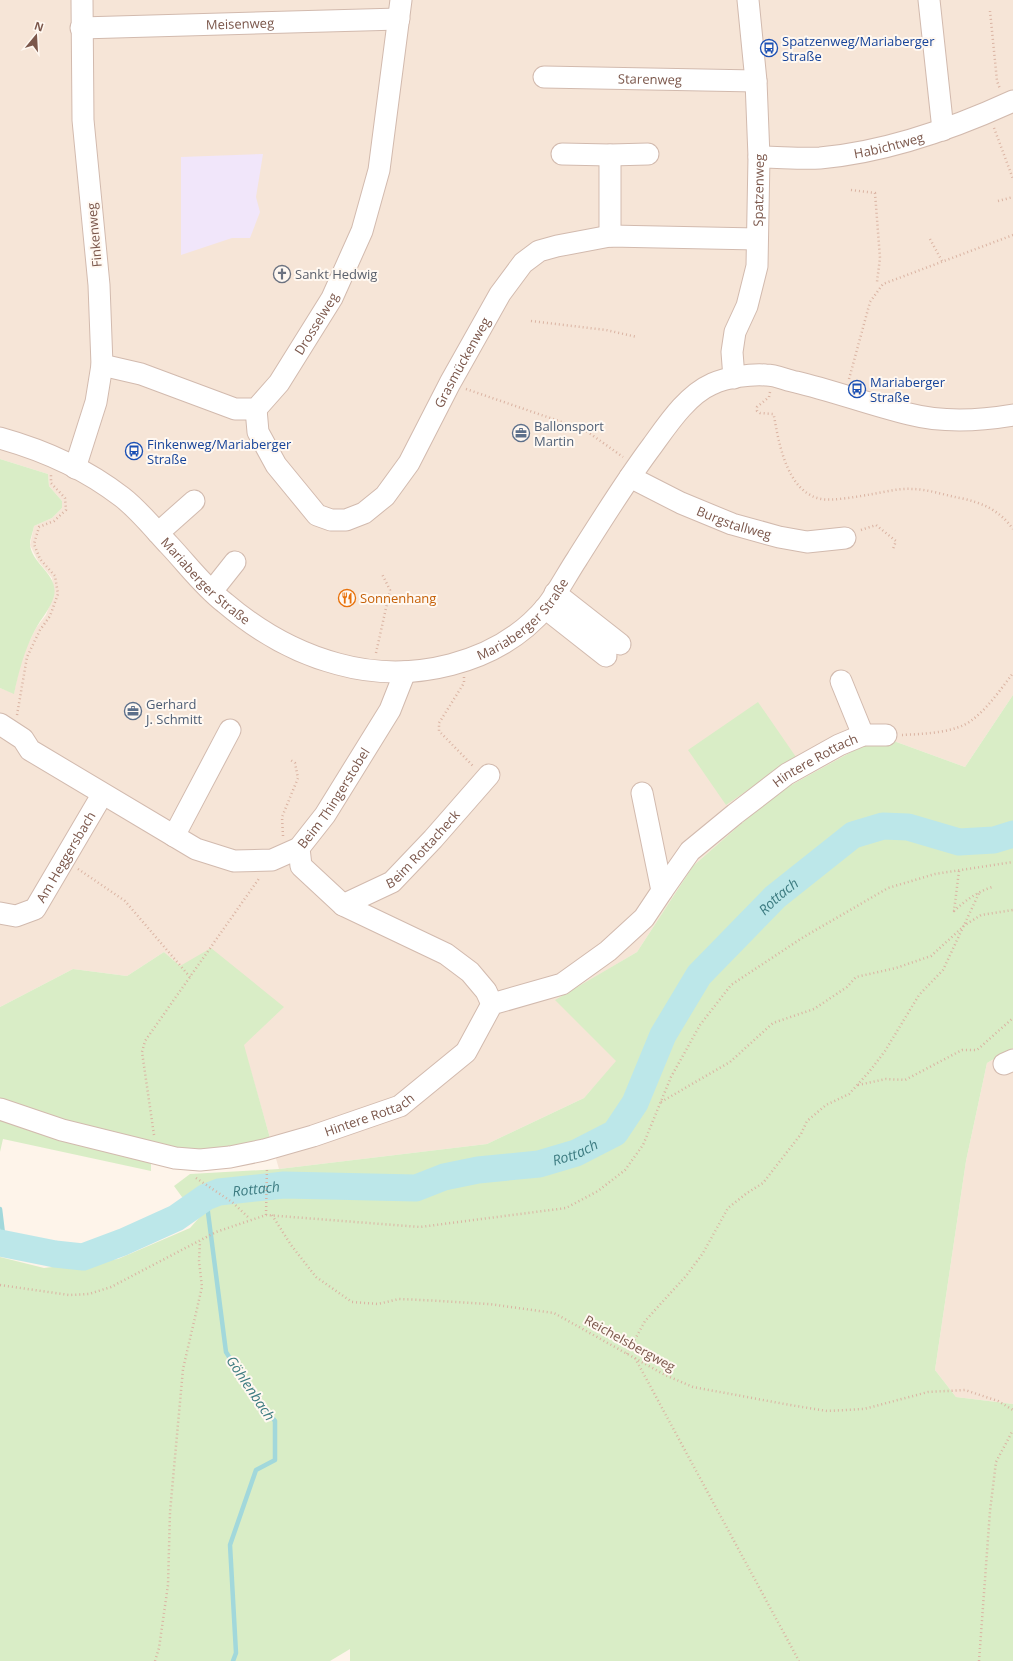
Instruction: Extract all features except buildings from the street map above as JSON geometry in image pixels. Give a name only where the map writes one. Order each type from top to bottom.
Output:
[{"type":"street","name":"Finkenweg","points":[[67,463],[96,402],[102,365],[98,284],[83,120],[81,28],[82,0]]},
{"type":"street","name":"Spatzenweg","points":[[734,378],[732,352],[736,332],[747,306],[757,266],[759,157],[756,81],[748,0]]},
{"type":"street","points":[[929,0],[943,130]]},
{"type":"street","name":"Meisenweg","points":[[81,28],[400,10]]},
{"type":"street","name":"Drosselweg","points":[[256,409],[279,383],[332,298],[362,231],[379,170],[400,10]]},
{"type":"street","name":"Starenweg","points":[[544,77],[756,81]]},
{"type":"street","name":"Habichtweg","points":[[759,157],[819,158],[878,149],[943,130],[1002,106]]},
{"type":"street","points":[[562,154],[648,154]]},
{"type":"street","points":[[610,155],[610,236]]},
{"type":"street","name":"Grasmückenweg","points":[[256,409],[258,432],[276,465],[317,515],[331,520],[346,520],[364,513],[385,496],[409,463],[450,383],[500,294],[523,263],[539,251],[610,236],[757,239]]},
{"type":"street","points":[[102,365],[141,374],[235,409],[256,409]]},
{"type":"street","name":"Mariaberger Straße","points":[[0,438],[19,443],[67,463],[124,498],[222,602],[266,635],[338,664],[373,670],[405,672],[451,666],[466,661],[494,647],[522,630],[550,600],[633,471],[662,433],[694,395],[712,384],[734,378],[768,374],[912,415],[956,421],[985,420],[1013,415]]},
{"type":"street","name":"Burgstallweg","points":[[633,471],[681,502],[732,524],[779,537],[807,542],[850,535]]},
{"type":"street","points":[[158,533],[194,501]]},
{"type":"street","points":[[212,590],[235,562]]},
{"type":"street","points":[[550,600],[613,650]]},
{"type":"street","name":"Beim Thingerstobel","points":[[286,854],[325,815],[390,710],[405,672]]},
{"type":"street","points":[[841,681],[863,736]]},
{"type":"street","points":[[8,729],[23,739],[30,750],[196,849],[234,861],[286,854],[343,905],[446,954],[470,972],[486,991],[492,1004]]},
{"type":"street","points":[[174,836],[230,730]]},
{"type":"street","name":"Hintere Rottach","points":[[0,1108],[62,1130],[157,1155],[200,1160],[230,1157],[264,1150],[313,1136],[400,1106],[466,1052],[492,1004],[562,984],[608,952],[644,918],[690,851],[735,814],[788,774],[839,745],[863,736],[886,735]]},
{"type":"street","name":"Beim Rottacheck","points":[[343,905],[392,882],[433,839],[487,777]]},
{"type":"street","points":[[642,793],[662,891]]},
{"type":"street","name":"Am Heggersbach","points":[[0,913],[16,916],[35,909],[102,794]]},
{"type":"path","points":[[990,11],[997,81],[1013,179]]},
{"type":"path","points":[[850,190],[875,193],[880,258],[877,282]]},
{"type":"path","points":[[998,201],[1013,197]]},
{"type":"path","points":[[853,363],[870,302],[883,284],[1013,235]]},
{"type":"path","points":[[930,239],[942,262]]},
{"type":"path","points":[[531,321],[606,330],[637,336]]},
{"type":"path","points":[[768,374],[770,394],[769,397],[760,403],[757,411],[760,414],[773,414],[782,456],[793,477],[804,491],[821,499],[855,497],[912,488],[972,501],[992,508],[1006,519],[1013,529]]},
{"type":"path","points":[[450,383],[585,430],[633,471]]},
{"type":"path","points":[[8,729],[19,700],[27,657],[40,630],[50,616],[58,594],[55,576],[40,559],[34,544],[39,527],[54,521],[66,510],[65,498],[51,483],[52,472],[67,463]]},
{"type":"path","points":[[850,535],[876,525],[896,541],[893,549]]},
{"type":"path","points":[[373,670],[390,590],[382,574]]},
{"type":"path","points":[[466,661],[464,683],[439,723],[439,731],[487,777]]},
{"type":"path","points":[[886,735],[939,733],[971,721],[994,697],[1013,673]]},
{"type":"path","points":[[157,1155],[142,1052],[145,1041],[151,1030],[190,977],[286,854],[282,834],[282,816],[298,778],[295,763],[289,759]]},
{"type":"path","points":[[64,860],[126,901],[190,977]]},
{"type":"path","points":[[0,1285],[69,1295],[89,1294],[112,1287],[216,1232],[250,1219],[266,1215],[420,1227],[566,1208],[598,1191],[625,1170],[643,1145],[672,1077],[700,1025],[732,985],[802,938],[888,888],[935,874],[1013,862]]},
{"type":"path","points":[[959,871],[954,911],[980,891],[992,887]]},
{"type":"path","points":[[627,1354],[645,1321],[686,1276],[703,1253],[728,1208],[763,1183],[801,1134],[807,1121],[826,1106],[849,1094],[869,1072],[885,1051],[920,995],[943,970],[965,925],[972,905],[980,891]]},
{"type":"path","points":[[661,1102],[730,1062],[773,1023],[814,1009],[847,987],[856,978],[896,968],[931,956],[965,925],[981,915],[1013,910]]},
{"type":"path","points":[[857,1085],[886,1079],[905,1080],[962,1050],[977,1050],[1013,1018]]},
{"type":"path","points":[[266,1215],[268,1169]]},
{"type":"path","points":[[190,1174],[232,1202],[250,1219]]},
{"type":"path","name":"Reichelsbergweg","points":[[272,1215],[291,1245],[316,1277],[352,1302],[378,1304],[399,1299],[422,1300],[488,1304],[554,1313],[665,1375],[693,1387],[827,1411],[864,1409],[928,1392],[965,1390],[998,1401],[1013,1410]]},
{"type":"path","points":[[155,1661],[159,1648],[168,1585],[170,1512],[183,1369],[202,1287],[199,1261],[200,1240]]},
{"type":"path","points":[[635,1357],[799,1661]]},
{"type":"path","points":[[979,1661],[990,1511],[996,1462],[1013,1430]]},
{"type":"shaded area","points":[[0,0],[1013,0],[1013,695],[965,767],[880,736],[775,794],[693,866],[637,952],[556,1000],[617,1061],[584,1098],[487,1144],[279,1169],[243,1044],[180,966],[164,952],[127,976],[73,969],[0,1007],[0,688],[14,693],[22,656],[36,628],[46,615],[54,594],[52,578],[38,561],[30,545],[34,526],[52,518],[62,508],[62,501],[49,486],[48,474],[0,459]]},
{"type":"shaded area","points":[[263,154],[256,197],[260,212],[250,238],[232,238],[181,255],[181,157]]},
{"type":"shaded area","points":[[1013,1048],[1013,1404],[956,1397],[935,1370],[966,1161],[987,1063]]},
{"type":"green space","points":[[0,459],[48,474],[49,486],[62,501],[62,508],[52,518],[34,526],[31,538],[30,544],[32,551],[52,581],[54,596],[50,606],[31,638],[20,669],[14,694],[0,688]]},
{"type":"green space","points":[[1013,695],[1013,1048],[987,1063],[966,1161],[935,1370],[956,1397],[1013,1404],[1013,1661],[350,1661],[350,1649],[330,1661],[0,1661],[0,1257],[44,1268],[118,1259],[190,1228],[214,1201],[182,1197],[174,1186],[190,1174],[279,1169],[487,1144],[584,1098],[616,1061],[555,1000],[637,952],[693,866],[775,794],[880,736],[965,767]]},
{"type":"green space","points":[[758,702],[796,757],[726,805],[688,750]]},
{"type":"green space","points":[[211,948],[284,1007],[244,1045],[270,1138],[234,1147],[188,1152],[144,1145],[0,1100],[0,1007],[73,969],[127,976],[164,952],[180,966]]},
{"type":"green space","points":[[0,1117],[151,1158],[151,1171],[3,1139],[0,1152]]},
{"type":"waterway","name":"Rottach","points":[[0,1243],[55,1254],[83,1257],[123,1242],[176,1218],[206,1197],[219,1192],[284,1185],[416,1188],[444,1177],[478,1170],[539,1164],[576,1153],[615,1133],[635,1103],[663,1035],[699,975],[775,897],[853,835],[883,826],[908,827],[959,842],[994,840],[1013,834]]},
{"type":"waterway","name":"Göhlenbach","points":[[206,1197],[226,1352],[248,1387],[275,1421],[275,1460],[256,1470],[230,1545],[236,1653],[233,1661]]},
{"type":"waterway","points":[[0,1209],[4,1242]]},
{"type":"place","name":"Spatzenweg/Mariaberger Straße","points":[[769,48]]},
{"type":"place","name":"Sankt Hedwig","points":[[282,274]]},
{"type":"place","name":"Mariaberger Straße","points":[[857,389]]},
{"type":"place","name":"Ballonsport Martin","points":[[521,433]]},
{"type":"place","name":"Finkenweg/Mariaberger Straße","points":[[134,451]]},
{"type":"place","name":"Sonnenhang","points":[[347,598]]},
{"type":"place","name":"Gerhard J. Schmitt","points":[[133,711]]}]
